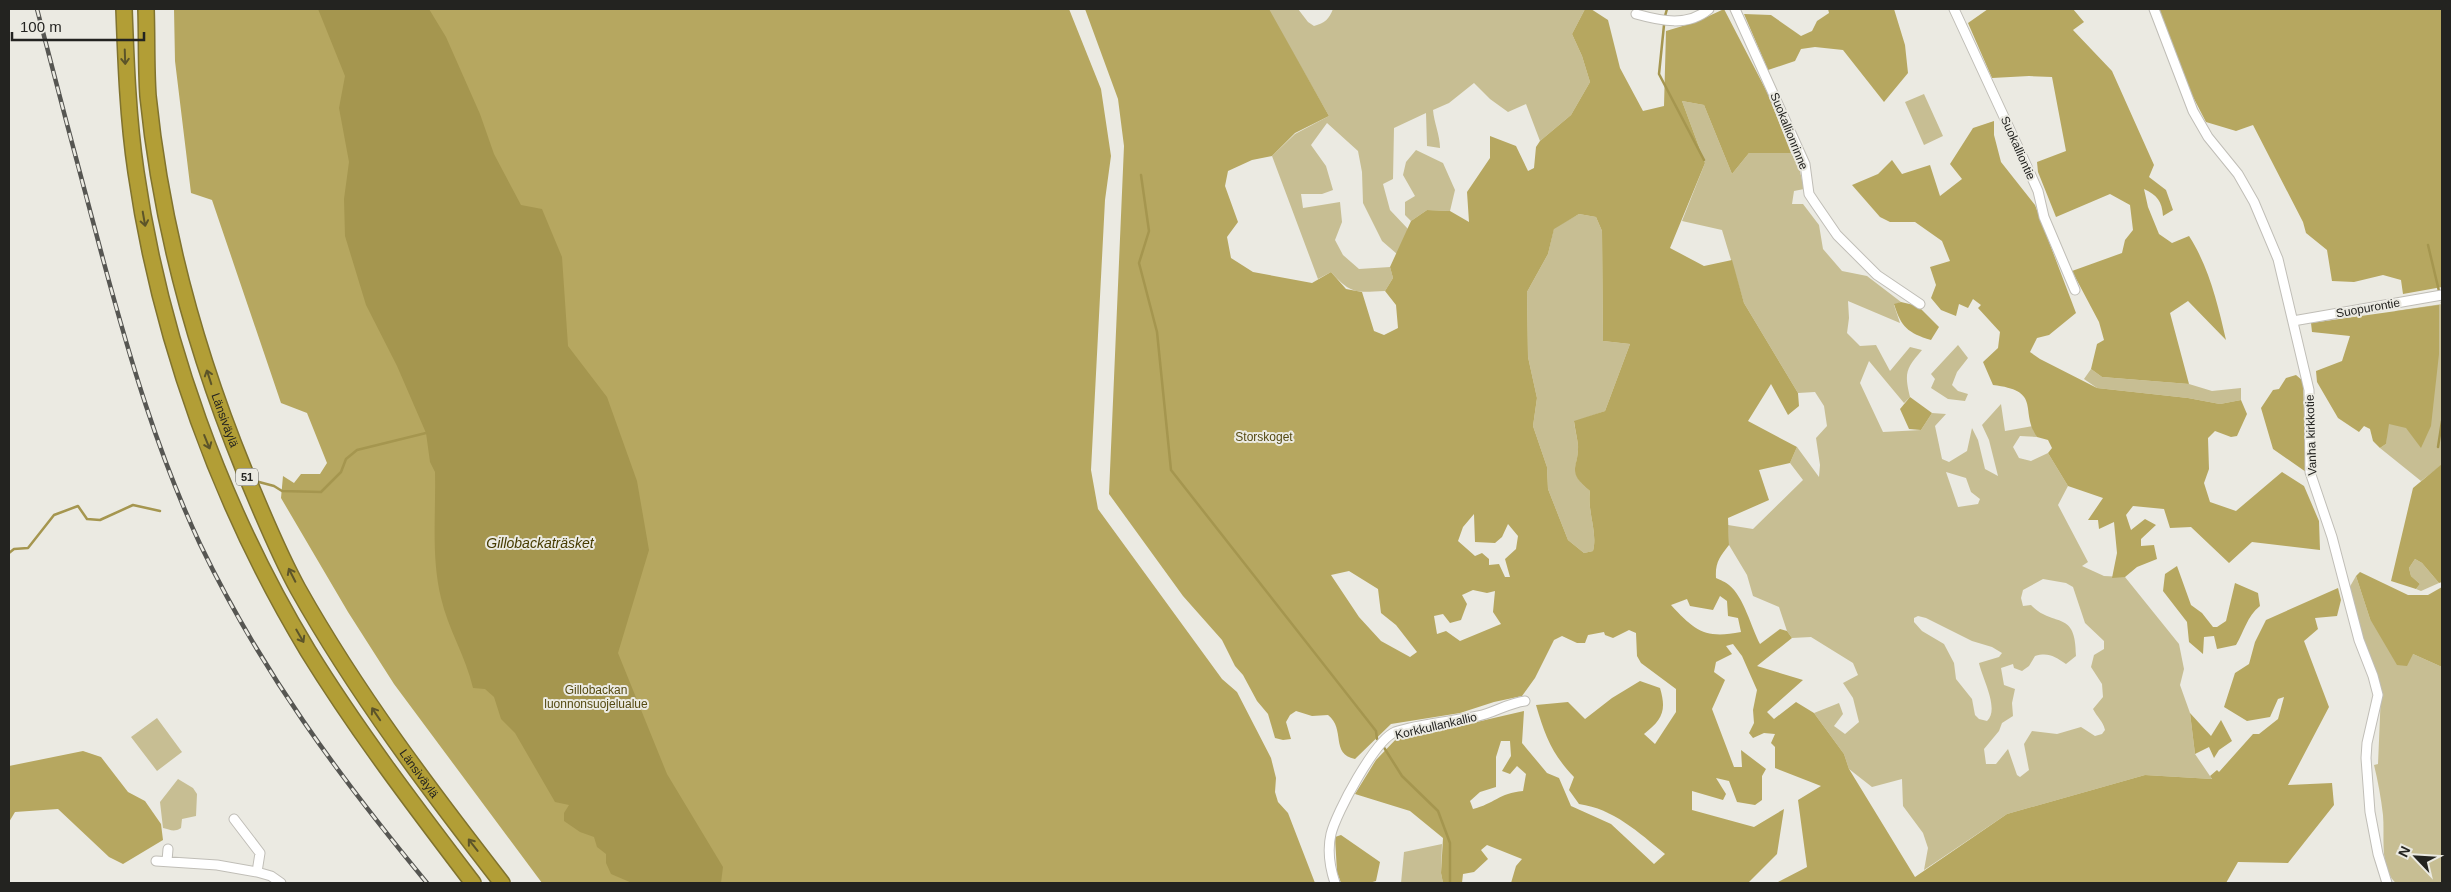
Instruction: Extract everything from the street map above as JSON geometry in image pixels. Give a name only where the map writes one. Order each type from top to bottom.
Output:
[{"type":"highway","name":"Länsiväylä","points":[[124,9],[127,91],[136,173],[165,309],[200,424],[278,599],[308,650],[381,761],[474,883]]},
{"type":"highway","name":"Länsiväylä","points":[[146,9],[148,95],[168,225],[184,298],[226,425],[268,527],[298,587],[326,636],[396,744],[502,883]]},
{"type":"street","points":[[1636,14],[1678,21],[1692,20],[1710,9]]},
{"type":"street","name":"Suokallionrinne","points":[[1735,9],[1805,164],[1809,194],[1815,204],[1838,234],[1877,275],[1920,304]]},
{"type":"street","name":"Suokalliontie","points":[[1954,9],[2029,170],[2038,191],[2044,217],[2075,290]]},
{"type":"street","name":"Vanha kirkkotie","points":[[2154,9],[2193,111],[2208,137],[2238,174],[2267,230],[2278,259],[2310,390],[2310,472],[2332,537],[2359,640],[2378,695],[2367,744],[2366,758],[2372,820],[2378,854],[2387,883]]},
{"type":"street","name":"Suopurontie","points":[[2293,321],[2442,295]]},
{"type":"street","name":"Korkkullankallio","points":[[1335,883],[1329,854],[1336,816],[1382,743],[1394,732],[1481,716],[1513,702],[1525,701]]},
{"type":"street","points":[[234,819],[260,853],[257,872]]},
{"type":"street","points":[[167,862],[168,849]]},
{"type":"street","points":[[156,860],[217,865],[257,872],[271,876],[282,883]]},
{"type":"shaded area","points":[[1268,9],[1298,9],[1308,22],[1314,26],[1326,20],[1333,9],[1585,9],[1572,34],[1582,56],[1590,82],[1571,115],[1540,141],[1526,104],[1508,112],[1490,99],[1474,83],[1449,103],[1433,110],[1440,148],[1427,146],[1426,113],[1394,128],[1393,179],[1383,184],[1390,210],[1408,229],[1397,254],[1382,241],[1363,203],[1362,172],[1358,151],[1327,123],[1311,145],[1326,166],[1333,190],[1322,194],[1301,194],[1303,208],[1340,202],[1342,222],[1335,240],[1343,255],[1359,269],[1390,267],[1393,278],[1385,291],[1367,292],[1355,290],[1344,285],[1331,272],[1318,279],[1272,156],[1295,134],[1329,116]]},
{"type":"shaded area","points":[[1924,94],[1943,136],[1924,145],[1905,102]]},
{"type":"shaded area","points":[[1682,101],[1704,105],[1732,174],[1749,153],[1791,153],[1799,167],[1804,189],[1794,191],[1792,204],[1803,204],[1819,225],[1823,249],[1842,271],[1867,276],[1901,302],[1894,305],[1900,323],[1848,301],[1849,318],[1847,333],[1860,346],[1876,345],[1890,371],[1910,347],[1922,350],[1908,371],[1907,382],[1910,397],[1904,403],[1869,361],[1860,383],[1883,432],[1921,430],[1932,413],[1946,414],[1935,426],[1942,459],[1949,462],[1967,451],[1972,428],[1978,440],[1985,469],[1998,476],[1989,440],[1982,425],[2001,404],[2005,431],[2033,426],[2037,437],[2020,436],[2013,447],[2019,458],[2031,461],[2048,453],[2068,486],[2058,505],[2088,562],[2082,566],[2104,576],[2125,577],[2179,644],[2184,669],[2180,685],[2190,713],[2195,754],[2212,779],[2145,775],[2007,814],[1924,870],[1928,848],[1923,833],[1903,806],[1902,779],[1872,787],[1849,769],[1844,754],[1814,713],[1839,703],[1843,714],[1834,726],[1845,734],[1859,722],[1853,698],[1843,683],[1858,675],[1853,663],[1811,637],[1792,638],[1787,631],[1779,607],[1753,596],[1747,575],[1729,545],[1728,525],[1753,529],[1803,480],[1790,463],[1797,447],[1819,477],[1820,465],[1816,438],[1827,426],[1824,406],[1815,392],[1798,393],[1744,303],[1722,230],[1682,221],[1705,163]],"holes":[[[1946,472],[1966,478],[1971,492],[1980,499],[1978,504],[1958,507]],[[2043,579],[2066,583],[2073,587],[2085,623],[2104,641],[2104,649],[2094,655],[2091,667],[2102,684],[2103,697],[2093,709],[2105,730],[2102,734],[2095,736],[2081,727],[2057,734],[2032,731],[2024,744],[2029,770],[2020,777],[2017,775],[2008,749],[1996,764],[1986,764],[1984,749],[1999,731],[2002,723],[2013,716],[2012,703],[2015,689],[2004,685],[2001,668],[2013,664],[2014,668],[2022,671],[2029,666],[2035,656],[2040,655],[2052,656],[2066,664],[2076,656],[2075,641],[2068,625],[2040,612],[2031,605],[2023,606],[2021,598],[2023,590]],[[1918,616],[1926,618],[1972,641],[1992,647],[2002,653],[1999,657],[1979,663],[1991,701],[1991,716],[1987,721],[1979,719],[1975,715],[1972,699],[1956,679],[1954,663],[1944,644],[1922,631],[1914,622],[1914,618]]]},
{"type":"shaded area","points":[[1416,150],[1443,163],[1455,190],[1450,211],[1427,210],[1411,221],[1405,215],[1405,202],[1415,196],[1403,175],[1406,162]]},
{"type":"shaded area","points":[[1579,214],[1596,217],[1602,231],[1603,341],[1630,344],[1605,411],[1574,422],[1578,445],[1575,469],[1578,479],[1590,491],[1589,499],[1594,537],[1593,551],[1584,553],[1568,540],[1548,489],[1547,467],[1533,426],[1537,398],[1528,357],[1527,292],[1548,254],[1554,228]]},
{"type":"shaded area","points":[[2442,304],[2442,465],[2421,481],[2380,448],[2386,444],[2395,311]]},
{"type":"shaded area","points":[[1958,345],[1968,358],[1957,372],[1952,385],[1958,391],[1968,394],[1965,401],[1948,399],[1931,388],[1935,379],[1931,374]]},
{"type":"shaded area","points":[[2091,369],[2102,377],[2189,384],[2212,391],[2241,388],[2241,400],[2220,404],[2188,398],[2097,388],[2084,379]]},
{"type":"shaded area","points":[[2415,559],[2422,563],[2439,583],[2421,591],[2416,589],[2420,584],[2411,576],[2409,568]]},
{"type":"shaded area","points":[[2356,576],[2370,619],[2413,654],[2442,667],[2442,883],[2396,883],[2387,869],[2382,809],[2374,765],[2378,764],[2381,693],[2357,628],[2348,590]]},
{"type":"shaded area","points":[[157,718],[182,752],[157,771],[131,737]]},
{"type":"shaded area","points":[[178,779],[193,788],[197,794],[196,816],[182,819],[181,828],[174,830],[163,828],[160,802]]},
{"type":"shaded area","points":[[1442,844],[1441,873],[1443,883],[1401,883],[1404,852]]},
{"type":"green space","name":"Gillobackan luonnonsuojelualue","points":[[174,9],[1069,9],[1101,89],[1111,156],[1105,200],[1091,470],[1098,509],[1222,679],[1237,692],[1271,758],[1276,778],[1275,792],[1278,802],[1288,813],[1315,883],[542,883],[394,684],[348,612],[281,498],[283,476],[294,483],[301,474],[320,474],[327,463],[307,413],[281,403],[212,200],[191,193],[175,61]]},
{"type":"green space","name":"Storskoget","points":[[1085,9],[1269,9],[1329,116],[1295,133],[1272,156],[1252,160],[1228,171],[1225,186],[1238,222],[1227,237],[1231,258],[1253,272],[1312,283],[1331,272],[1346,289],[1362,292],[1374,331],[1384,335],[1398,328],[1396,305],[1385,291],[1393,278],[1390,267],[1411,221],[1427,210],[1450,211],[1469,222],[1467,192],[1490,158],[1490,136],[1516,146],[1528,171],[1534,168],[1536,147],[1540,141],[1571,115],[1590,82],[1582,56],[1572,34],[1585,9],[1591,9],[1608,20],[1620,68],[1643,111],[1664,106],[1666,31],[1696,22],[1724,9],[1767,92],[1791,153],[1749,153],[1732,174],[1704,105],[1682,101],[1705,163],[1670,248],[1704,266],[1732,260],[1744,303],[1798,393],[1799,406],[1788,415],[1771,384],[1748,421],[1797,447],[1790,463],[1759,470],[1769,500],[1728,518],[1729,545],[1721,556],[1716,568],[1716,578],[1728,584],[1739,597],[1760,644],[1780,629],[1787,631],[1792,638],[1757,666],[1803,680],[1767,712],[1774,719],[1796,702],[1814,713],[1844,754],[1849,769],[1915,877],[2007,814],[2145,775],[2212,779],[2210,776],[2217,770],[2219,772],[2253,734],[2259,734],[2278,719],[2284,697],[2278,699],[2270,717],[2247,721],[2224,707],[2235,673],[2249,664],[2255,642],[2266,620],[2338,588],[2341,600],[2337,616],[2315,618],[2318,629],[2304,641],[2329,707],[2288,785],[2332,783],[2334,805],[2288,863],[2238,862],[2226,883],[1776,883],[1807,867],[1798,800],[1821,786],[1775,768],[1775,747],[1771,743],[1775,734],[1764,733],[1753,738],[1749,733],[1754,723],[1753,710],[1757,690],[1742,656],[1733,644],[1726,646],[1732,654],[1716,662],[1714,672],[1725,680],[1712,709],[1734,767],[1742,767],[1741,750],[1766,769],[1762,776],[1762,800],[1755,805],[1737,802],[1729,781],[1716,778],[1726,794],[1723,800],[1692,791],[1692,810],[1754,827],[1784,809],[1777,854],[1748,883],[1511,883],[1516,866],[1522,859],[1487,845],[1481,850],[1488,859],[1474,872],[1463,874],[1462,883],[1443,883],[1441,873],[1443,838],[1410,811],[1355,794],[1376,760],[1399,736],[1442,730],[1524,711],[1522,743],[1547,773],[1559,778],[1571,806],[1611,824],[1654,864],[1665,854],[1614,816],[1579,804],[1569,790],[1574,777],[1566,769],[1550,744],[1536,705],[1568,702],[1585,719],[1612,698],[1640,681],[1660,688],[1662,696],[1663,709],[1659,719],[1644,734],[1655,744],[1676,712],[1676,689],[1641,663],[1637,656],[1636,633],[1629,630],[1613,638],[1605,635],[1604,632],[1588,635],[1585,643],[1577,643],[1562,636],[1554,640],[1535,678],[1522,696],[1494,702],[1460,713],[1391,724],[1355,759],[1343,752],[1340,747],[1336,727],[1328,715],[1312,716],[1296,711],[1290,715],[1286,722],[1291,739],[1275,738],[1268,714],[1257,701],[1243,675],[1235,666],[1222,640],[1183,596],[1109,494],[1124,146],[1118,99]],"holes":[[[1579,214],[1596,217],[1602,231],[1603,341],[1630,344],[1605,411],[1574,421],[1578,445],[1575,474],[1590,491],[1589,499],[1594,537],[1593,551],[1584,553],[1568,540],[1548,489],[1547,467],[1533,426],[1537,398],[1528,357],[1527,292],[1548,254],[1554,229]],[[1474,514],[1475,542],[1495,543],[1502,537],[1508,524],[1518,536],[1516,549],[1505,559],[1510,577],[1505,577],[1499,564],[1489,565],[1489,559],[1482,553],[1475,556],[1458,541],[1463,527]],[[1349,571],[1378,589],[1381,613],[1396,625],[1417,652],[1410,657],[1381,641],[1359,617],[1331,575]],[[1473,590],[1487,593],[1495,591],[1493,612],[1501,624],[1460,641],[1446,631],[1437,634],[1434,616],[1443,614],[1450,623],[1461,620],[1467,604],[1462,595]],[[1720,596],[1727,601],[1728,616],[1738,618],[1741,632],[1718,634],[1701,631],[1687,621],[1671,605],[1687,599],[1690,606],[1713,610]],[[1501,741],[1510,741],[1511,756],[1502,771],[1510,774],[1517,766],[1526,774],[1523,791],[1502,796],[1473,809],[1470,801],[1480,792],[1496,787],[1496,757]]]},
{"type":"green space","points":[[1828,9],[1894,9],[1905,45],[1908,73],[1884,102],[1843,50],[1815,47],[1801,49],[1795,61],[1768,70],[1744,14],[1771,15],[1801,36],[1812,31],[1817,21],[1829,13]]},
{"type":"green space","points":[[1988,9],[2073,9],[2084,22],[2073,30],[2112,71],[2154,165],[2149,177],[2166,190],[2173,210],[2163,216],[2158,199],[2144,189],[2148,207],[2159,234],[2172,243],[2189,236],[2202,260],[2220,313],[2226,340],[2188,301],[2170,313],[2189,384],[2102,377],[2091,369],[2097,344],[2104,340],[2099,322],[2072,271],[2122,253],[2125,240],[2133,230],[2130,205],[2110,194],[2056,217],[2038,172],[2037,162],[2066,151],[2052,77],[1992,78],[1968,23]]},
{"type":"green space","points":[[2159,9],[2442,9],[2442,287],[2403,294],[2401,280],[2383,275],[2354,282],[2332,281],[2327,250],[2306,233],[2303,222],[2253,125],[2236,131],[2206,122],[2191,93]]},
{"type":"green space","points":[[1994,121],[1994,135],[2001,162],[2035,205],[2076,313],[2049,335],[2037,338],[2030,352],[2097,388],[2188,398],[2220,404],[2241,400],[2247,414],[2237,436],[2231,437],[2215,431],[2208,438],[2209,469],[2204,483],[2210,502],[2236,511],[2282,472],[2304,486],[2319,521],[2320,550],[2252,542],[2229,563],[2191,527],[2170,528],[2164,509],[2133,506],[2126,515],[2131,530],[2145,519],[2156,525],[2141,539],[2141,546],[2154,545],[2157,559],[2137,567],[2125,577],[2112,578],[2117,553],[2114,522],[2099,529],[2098,520],[2088,520],[2103,498],[2068,486],[2048,453],[2052,448],[2048,440],[2037,437],[2032,427],[2024,397],[2009,388],[1993,385],[1983,362],[1998,348],[2000,332],[1978,308],[1981,305],[1973,299],[1968,308],[1959,304],[1956,316],[1941,310],[1931,298],[1936,285],[1930,267],[1950,261],[1942,241],[1915,222],[1890,222],[1880,217],[1852,185],[1878,174],[1892,160],[1902,174],[1930,165],[1940,196],[1962,179],[1950,164],[1973,128]]},
{"type":"green space","points":[[1901,302],[1918,306],[1939,327],[1931,340],[1916,335],[1903,324],[1894,304]]},
{"type":"green space","points":[[2439,305],[2439,354],[2431,426],[2421,448],[2406,428],[2389,424],[2386,444],[2380,448],[2373,441],[2370,429],[2364,426],[2359,432],[2338,418],[2317,382],[2316,371],[2342,361],[2350,336],[2312,332],[2311,323]]},
{"type":"green space","points":[[2296,375],[2303,381],[2306,472],[2273,449],[2261,408],[2273,390],[2279,389],[2286,378]]},
{"type":"green space","points":[[1910,397],[1932,413],[1921,430],[1909,429],[1900,409]]},
{"type":"green space","points":[[2442,464],[2442,582],[2439,583],[2422,563],[2415,559],[2409,568],[2411,576],[2420,584],[2416,589],[2391,581],[2413,488]]},
{"type":"green space","points":[[2177,566],[2191,605],[2202,613],[2213,627],[2217,627],[2226,621],[2235,583],[2258,593],[2260,606],[2249,619],[2236,645],[2217,649],[2214,636],[2204,637],[2203,654],[2189,642],[2187,622],[2163,591],[2165,574]]},
{"type":"green space","points":[[2360,572],[2408,595],[2428,595],[2442,587],[2442,667],[2413,654],[2407,666],[2397,665],[2370,619],[2356,576]]},
{"type":"green space","points":[[2190,713],[2211,736],[2221,720],[2232,741],[2219,750],[2214,758],[2209,747],[2195,754]]},
{"type":"green space","points":[[83,751],[101,757],[128,792],[145,801],[161,824],[163,840],[123,864],[109,857],[58,809],[15,812],[9,822],[9,766]]},
{"type":"green space","points":[[1341,835],[1380,862],[1376,881],[1369,883],[1341,883],[1337,872],[1335,837]]},
{"type":"water","name":"Gillobackaträsket","points":[[318,9],[429,9],[446,37],[480,114],[494,154],[521,205],[542,209],[562,257],[568,346],[607,397],[637,481],[649,550],[618,653],[667,774],[723,867],[721,883],[632,883],[611,874],[606,863],[606,854],[597,847],[594,837],[580,832],[564,821],[564,813],[569,805],[555,802],[515,733],[501,719],[494,697],[485,689],[473,688],[444,609],[438,583],[435,551],[435,472],[430,462],[426,433],[397,366],[366,305],[345,236],[344,199],[349,162],[339,108],[345,76]]},
{"type":"waterway","points":[[1665,16],[1667,9]]},
{"type":"waterway","points":[[1664,25],[1659,74],[1704,160]]},
{"type":"waterway","points":[[1141,175],[1149,231],[1139,263],[1157,332],[1171,470],[1376,731],[1377,739]]},
{"type":"waterway","points":[[2428,245],[2439,291]]},
{"type":"waterway","points":[[2438,447],[2442,421]]},
{"type":"waterway","points":[[259,482],[274,486],[282,491],[321,492],[341,472],[346,459],[357,450],[426,433]]},
{"type":"waterway","points":[[9,553],[14,549],[28,548],[54,515],[78,506],[87,519],[100,520],[133,505],[160,511]]},
{"type":"waterway","points":[[1383,746],[1402,776],[1438,811],[1450,843],[1450,883]]},
{"type":"railway","points":[[37,9],[124,335],[158,441],[200,544],[249,635],[303,721],[332,762],[427,883]]}]
